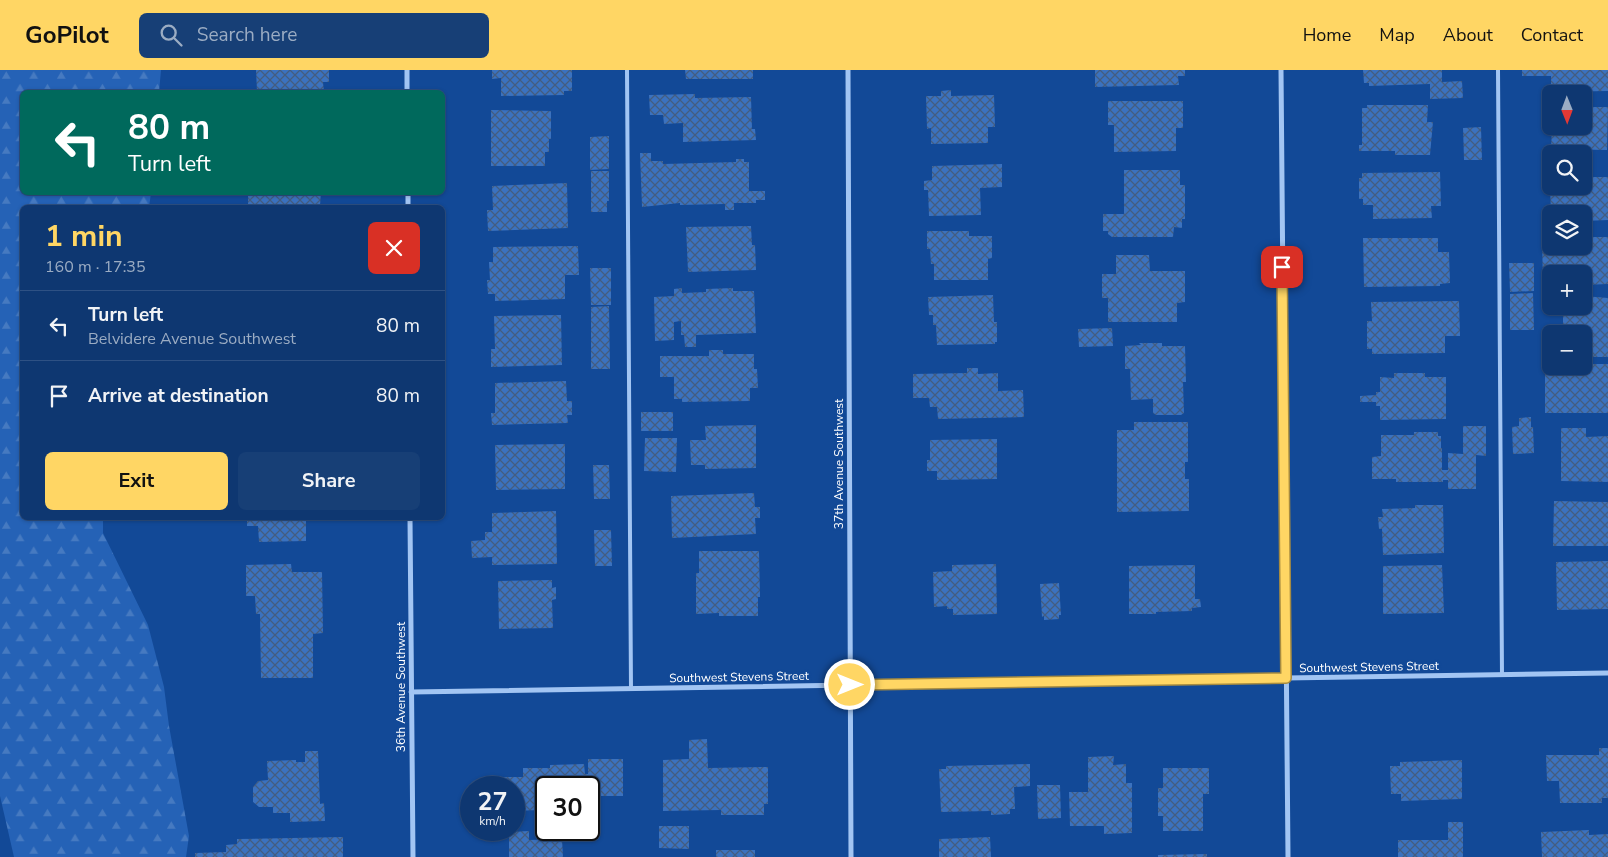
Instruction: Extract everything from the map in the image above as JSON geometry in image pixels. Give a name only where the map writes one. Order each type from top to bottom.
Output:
[{"type":"street","points":[[407,70],[407,90]]},
{"type":"street","name":"37th Avenue Southwest","points":[[848,70],[851,857]]},
{"type":"street","points":[[1281,70],[1288,857]]},
{"type":"street","name":"36th Avenue Southwest","points":[[410,520],[412,857]]},
{"type":"street","name":"Southwest Stevens Street","points":[[411,692],[1608,673]]},
{"type":"lane","points":[[627,70],[631,688]]},
{"type":"lane","points":[[1498,70],[1502,675]]},
{"type":"green space","points":[[0,70],[161,70],[159,90],[20,90],[20,195],[151,195],[149,205],[20,205],[20,520],[103,520],[103,533],[148,625],[164,687],[169,726],[189,836],[186,857],[14,857],[0,796]]},
{"type":"building","points":[[256,70],[329,70],[329,82],[323,82],[324,90],[257,90]]},
{"type":"building","points":[[492,70],[572,70],[572,91],[564,91],[564,95],[501,96],[501,78],[492,79]]},
{"type":"building","points":[[685,70],[753,70],[753,79],[686,79]]},
{"type":"building","points":[[1095,70],[1185,70],[1185,76],[1178,76],[1179,85],[1095,87]]},
{"type":"building","points":[[1363,70],[1442,70],[1442,82],[1462,81],[1463,98],[1430,99],[1430,84],[1369,86],[1369,83],[1364,83]]},
{"type":"building","points":[[1522,70],[1608,70],[1608,91],[1592,91],[1592,85],[1551,85],[1551,76],[1522,76]]},
{"type":"building","points":[[951,90],[951,96],[994,95],[995,127],[988,127],[988,143],[931,144],[931,128],[927,129],[926,96],[941,96],[941,91]]},
{"type":"building","points":[[695,94],[695,98],[751,97],[752,129],[755,129],[756,140],[683,142],[683,123],[664,124],[663,115],[650,115],[649,95]]},
{"type":"building","points":[[1108,101],[1183,101],[1183,128],[1176,128],[1176,151],[1114,152],[1114,125],[1108,125]]},
{"type":"building","points":[[1367,105],[1428,105],[1427,122],[1433,122],[1430,155],[1395,155],[1395,151],[1359,151],[1359,145],[1362,145],[1362,108],[1367,108]]},
{"type":"building","points":[[1592,107],[1608,107],[1607,150],[1592,150],[1592,145],[1551,145],[1552,135],[1592,135]]},
{"type":"building","points":[[491,110],[551,111],[551,139],[549,139],[549,152],[545,152],[545,166],[491,166]]},
{"type":"building","points":[[1481,127],[1482,160],[1464,160],[1463,128]]},
{"type":"building","points":[[609,136],[609,169],[590,170],[590,137]]},
{"type":"building","points":[[640,153],[651,153],[651,161],[663,161],[663,164],[736,162],[736,159],[744,159],[744,162],[749,162],[749,191],[765,191],[765,200],[756,200],[756,203],[734,203],[734,210],[725,210],[725,204],[680,205],[680,203],[642,207]]},
{"type":"building","points":[[1002,164],[1002,187],[980,188],[981,215],[929,216],[928,190],[924,190],[924,181],[932,180],[932,166]]},
{"type":"building","points":[[1124,170],[1180,170],[1180,185],[1185,185],[1185,219],[1182,219],[1182,228],[1174,227],[1173,237],[1112,237],[1108,234],[1108,231],[1103,231],[1103,214],[1124,214]]},
{"type":"building","points":[[591,171],[609,171],[607,212],[591,212]]},
{"type":"building","points":[[1440,172],[1441,206],[1431,206],[1432,218],[1373,219],[1373,205],[1363,205],[1363,199],[1359,199],[1359,178],[1362,178],[1362,173]]},
{"type":"building","points":[[1592,177],[1608,177],[1608,220],[1592,221],[1592,205],[1551,205],[1550,195],[1592,195]]},
{"type":"building","points":[[567,183],[568,228],[488,231],[487,210],[493,210],[492,186]]},
{"type":"building","points":[[248,195],[321,195],[320,205],[248,205]]},
{"type":"building","points":[[751,226],[752,245],[755,245],[756,270],[688,272],[686,227]]},
{"type":"building","points":[[927,231],[969,231],[969,236],[992,236],[992,258],[988,259],[988,280],[934,280],[934,264],[931,264],[930,249],[927,249]]},
{"type":"building","points":[[1592,237],[1608,237],[1608,284],[1592,285],[1592,265],[1543,265],[1542,255],[1592,255]]},
{"type":"building","points":[[1363,238],[1438,238],[1438,252],[1449,252],[1450,283],[1440,284],[1440,286],[1364,287]]},
{"type":"building","points":[[578,246],[579,275],[565,275],[565,299],[495,301],[495,294],[488,294],[487,280],[490,280],[489,262],[493,262],[493,247]]},
{"type":"building","points":[[1116,255],[1149,255],[1150,271],[1185,271],[1185,302],[1177,303],[1177,322],[1108,322],[1108,298],[1102,298],[1102,274],[1116,274]]},
{"type":"building","points":[[1509,263],[1534,263],[1534,291],[1510,292]]},
{"type":"building","points":[[590,268],[611,268],[611,305],[591,305]]},
{"type":"building","points":[[682,288],[682,293],[706,292],[706,289],[733,288],[733,291],[754,291],[756,333],[696,335],[696,347],[685,347],[684,335],[681,335],[681,321],[674,322],[674,340],[655,341],[654,297],[674,296],[674,289]]},
{"type":"building","points":[[1533,293],[1534,330],[1510,330],[1510,294]]},
{"type":"building","points":[[993,295],[994,322],[997,322],[997,342],[995,344],[937,345],[936,325],[933,325],[933,315],[929,315],[928,297]]},
{"type":"building","points":[[1592,297],[1608,298],[1608,357],[1592,357],[1592,325],[1563,325],[1563,315],[1592,315]]},
{"type":"building","points":[[1459,301],[1460,336],[1445,336],[1445,353],[1372,354],[1372,349],[1367,349],[1367,321],[1372,321],[1371,302]]},
{"type":"building","points":[[609,306],[610,369],[591,369],[591,307]]},
{"type":"building","points":[[561,315],[562,365],[491,367],[491,349],[495,349],[494,316]]},
{"type":"building","points":[[1112,328],[1113,346],[1079,347],[1078,329]]},
{"type":"building","points":[[1139,343],[1185,346],[1186,382],[1183,382],[1184,413],[1181,415],[1156,415],[1153,413],[1153,399],[1131,400],[1130,369],[1125,369],[1125,346],[1141,345]]},
{"type":"building","points":[[709,350],[723,350],[723,354],[754,354],[754,369],[757,369],[758,388],[750,388],[750,401],[682,402],[682,399],[674,399],[674,377],[660,377],[660,356],[709,356]]},
{"type":"building","points":[[1592,364],[1608,364],[1608,413],[1545,413],[1545,375],[1592,375]]},
{"type":"building","points":[[967,368],[978,368],[978,374],[998,373],[998,391],[1023,390],[1024,417],[938,419],[937,407],[930,407],[929,398],[913,398],[913,374],[967,373]]},
{"type":"building","points":[[1394,373],[1425,373],[1425,377],[1446,377],[1446,419],[1380,420],[1380,406],[1376,406],[1376,402],[1360,402],[1360,396],[1376,395],[1376,392],[1380,392],[1380,377],[1394,378]]},
{"type":"building","points":[[566,381],[567,401],[572,401],[572,415],[567,415],[568,423],[492,425],[491,413],[495,413],[495,383]]},
{"type":"building","points":[[641,412],[673,412],[673,431],[641,431]]},
{"type":"building","points":[[1531,417],[1534,453],[1513,454],[1512,427],[1519,426],[1519,418]]},
{"type":"building","points":[[1134,422],[1188,422],[1188,462],[1185,462],[1185,479],[1189,479],[1189,511],[1117,512],[1117,430],[1134,430]]},
{"type":"building","points":[[756,425],[756,468],[705,469],[705,465],[691,465],[690,440],[706,440],[705,426]]},
{"type":"building","points":[[1463,426],[1486,426],[1486,456],[1476,455],[1476,489],[1448,489],[1448,480],[1443,480],[1443,482],[1396,482],[1396,479],[1372,479],[1372,457],[1381,456],[1381,435],[1414,435],[1414,432],[1438,432],[1438,436],[1441,436],[1442,470],[1448,470],[1448,453],[1463,454]]},
{"type":"building","points":[[1561,428],[1586,428],[1586,437],[1608,436],[1608,482],[1561,481]]},
{"type":"building","points":[[645,438],[677,438],[676,472],[644,471]]},
{"type":"building","points":[[997,439],[997,479],[937,480],[937,471],[927,471],[927,460],[930,460],[930,440]]},
{"type":"building","points":[[565,444],[565,489],[496,490],[495,445]]},
{"type":"building","points":[[593,465],[609,465],[610,499],[594,499]]},
{"type":"building","points":[[754,493],[755,507],[760,507],[760,518],[755,518],[756,534],[672,538],[671,496]]},
{"type":"building","points":[[1554,501],[1608,502],[1608,546],[1553,546]]},
{"type":"building","points":[[1415,505],[1443,505],[1444,553],[1383,555],[1382,529],[1379,529],[1378,517],[1383,517],[1382,509],[1415,508]]},
{"type":"building","points":[[556,511],[557,564],[492,565],[492,557],[472,558],[471,541],[485,540],[485,532],[492,532],[492,513]]},
{"type":"building","points":[[247,520],[306,520],[306,541],[259,542],[258,526],[247,526]]},
{"type":"building","points":[[594,530],[611,530],[612,566],[595,566]]},
{"type":"building","points":[[699,551],[759,551],[760,597],[758,597],[758,616],[719,616],[719,613],[696,614],[696,573],[699,573]]},
{"type":"building","points":[[1608,561],[1608,609],[1557,610],[1556,562]]},
{"type":"building","points":[[291,564],[292,572],[322,572],[323,633],[313,634],[313,678],[261,678],[260,614],[256,614],[255,596],[246,596],[246,565]]},
{"type":"building","points":[[996,564],[997,614],[953,615],[953,609],[947,609],[947,606],[934,607],[933,572],[952,571],[952,565]]},
{"type":"building","points":[[1195,565],[1195,599],[1200,599],[1201,607],[1192,608],[1192,611],[1129,614],[1129,566]]},
{"type":"building","points":[[1442,565],[1444,613],[1383,614],[1383,566]]},
{"type":"building","points":[[552,580],[552,588],[556,587],[556,599],[552,600],[553,628],[499,629],[498,581]]},
{"type":"building","points":[[1059,583],[1061,615],[1059,615],[1059,619],[1044,620],[1044,616],[1042,617],[1040,584]]},
{"type":"building","points":[[707,739],[708,768],[768,767],[768,804],[764,804],[764,815],[721,815],[721,810],[663,811],[663,760],[689,759],[689,740]]},
{"type":"building","points":[[1599,748],[1608,748],[1608,798],[1602,798],[1602,803],[1560,803],[1559,781],[1547,781],[1546,755],[1599,755]]},
{"type":"building","points":[[305,751],[318,751],[320,804],[324,803],[325,821],[290,822],[290,813],[273,813],[273,807],[259,807],[253,802],[253,787],[258,781],[268,780],[267,761],[296,760],[296,762],[305,762]]},
{"type":"building","points":[[1114,756],[1113,765],[1126,764],[1126,783],[1132,783],[1132,833],[1104,834],[1104,826],[1070,826],[1069,792],[1088,792],[1088,757]]},
{"type":"building","points":[[588,759],[623,759],[623,796],[600,796],[600,776],[535,776],[535,810],[525,811],[525,776],[523,776],[523,768],[550,768],[550,765],[584,764],[585,774],[588,774]]},
{"type":"building","points":[[1462,760],[1462,799],[1401,801],[1401,794],[1391,794],[1390,766],[1400,766],[1400,762]]},
{"type":"building","points":[[1030,764],[1030,786],[1014,787],[1015,809],[1010,809],[1010,814],[991,815],[991,811],[941,812],[939,769],[946,769],[946,766]]},
{"type":"building","points":[[1163,768],[1209,768],[1209,794],[1203,794],[1203,831],[1163,831],[1163,816],[1158,816],[1158,788],[1163,788]]},
{"type":"building","points":[[1037,785],[1060,785],[1061,818],[1038,819]]},
{"type":"building","points":[[1448,822],[1463,822],[1463,857],[1398,857],[1398,840],[1448,840]]},
{"type":"building","points":[[659,826],[689,826],[689,849],[659,848]]},
{"type":"building","points":[[1589,830],[1589,835],[1608,834],[1608,857],[1542,857],[1541,832]]},
{"type":"building","points":[[525,831],[529,831],[529,840],[562,841],[563,857],[509,857],[509,841],[525,841]]},
{"type":"building","points":[[343,837],[343,857],[195,857],[195,853],[226,852],[226,845],[237,844],[237,839]]},
{"type":"building","points":[[990,837],[991,857],[939,857],[939,839]]},
{"type":"building","points":[[716,850],[755,850],[755,857],[716,857]]},
{"type":"building","points":[[1207,854],[1207,857],[1158,857],[1158,855]]},
{"type":"route","points":[[850,685],[1286,678],[1282,267]]}]
